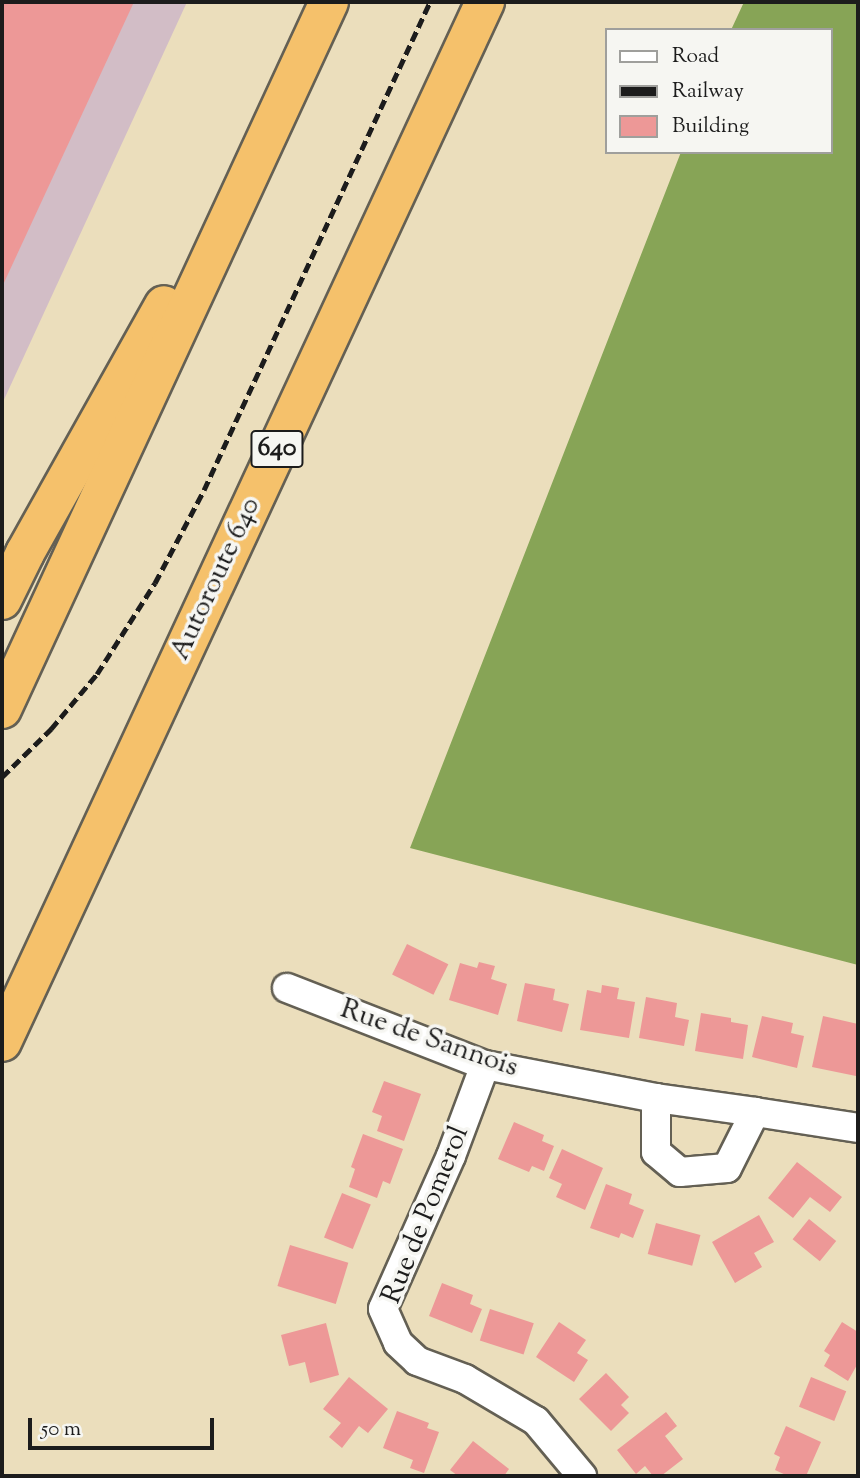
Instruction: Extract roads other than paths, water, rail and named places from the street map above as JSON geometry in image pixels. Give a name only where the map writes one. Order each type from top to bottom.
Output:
[{"type":"highway","points":[[2,709],[329,2]]},
{"type":"highway","name":"Autoroute 640","points":[[2,1042],[485,2]]},
{"type":"highway","points":[[2,600],[24,553],[308,46]]},
{"type":"street","name":"Rue de Sannois","points":[[286,988],[485,1065],[656,1098],[858,1128]]},
{"type":"street","name":"Rue de Pomerol","points":[[485,1065],[451,1156],[383,1309],[398,1343],[417,1361],[465,1380],[536,1421],[582,1476]]},
{"type":"street","points":[[656,1098],[656,1152],[680,1172],[727,1168],[755,1112]]},
{"type":"railway","points":[[2,777],[51,729],[97,674],[155,583],[204,490],[430,2]]}]
